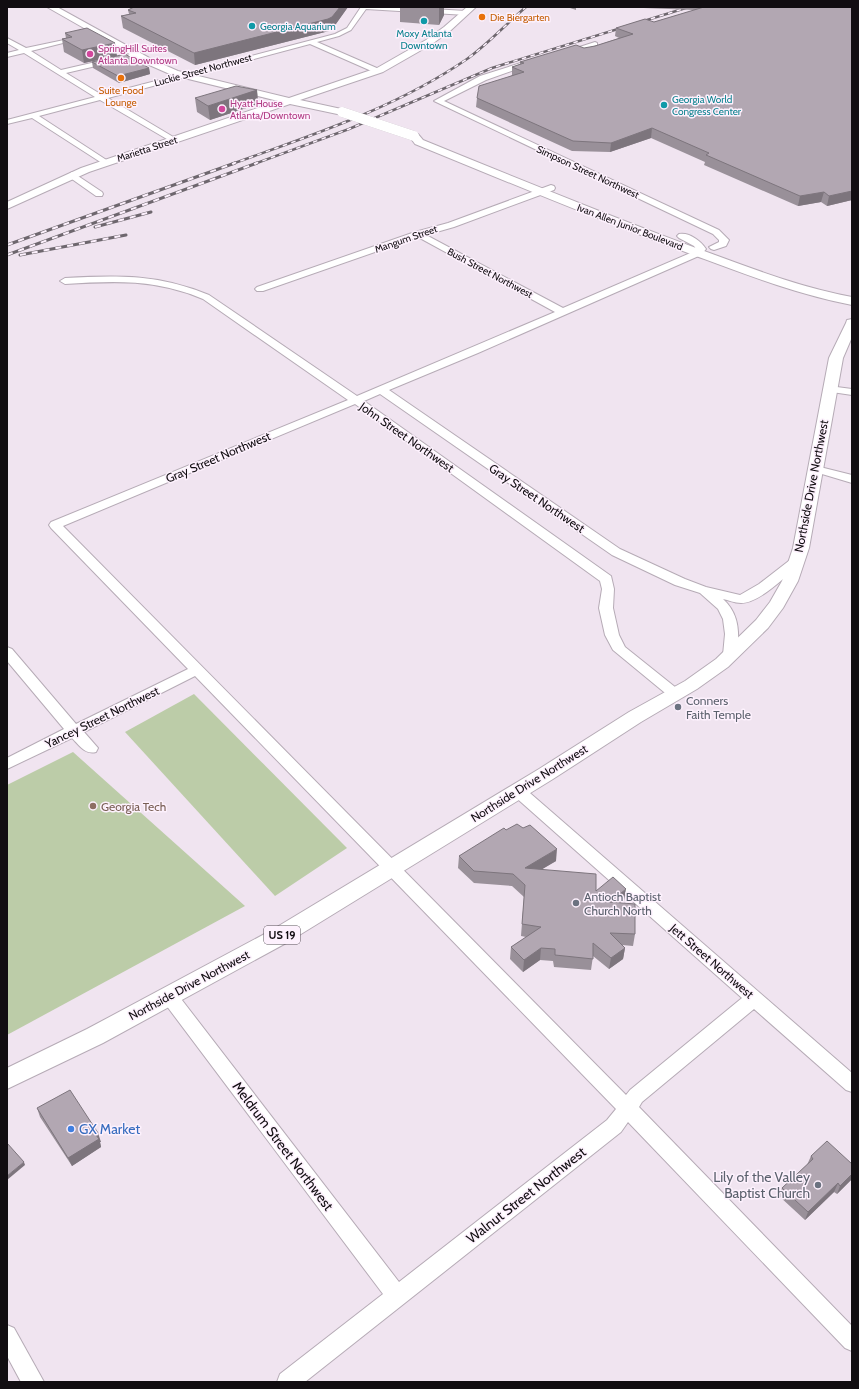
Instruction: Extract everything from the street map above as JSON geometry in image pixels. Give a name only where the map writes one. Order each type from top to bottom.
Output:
[{"type":"main road","name":"Ivan Allen Junior Boulevard","points":[[51,7],[170,71],[248,92],[342,112],[379,123],[414,136],[428,138],[546,190],[698,253],[825,297],[852,301]]},
{"type":"main road","name":"Ivan Allen Junior Boulevard","points":[[67,7],[186,70],[186,75]]},
{"type":"main road","name":"Marietta Street","points":[[7,206],[72,175],[376,71],[430,42],[469,10]]},
{"type":"main road","name":"Ivan Allen Junior Boulevard","points":[[546,190],[742,257]]},
{"type":"main road","points":[[783,271],[852,297]]},
{"type":"main road","name":"Northside Drive Northwest","points":[[7,1079],[96,1036],[280,936],[518,791],[635,717],[675,694],[722,663],[762,624],[777,604],[790,581],[794,563],[801,548],[829,389],[836,358],[852,323]]},
{"type":"street","points":[[364,7],[469,10]]},
{"type":"street","name":"Luckie Street Northwest","points":[[7,122],[337,36],[346,31],[364,7]]},
{"type":"street","points":[[7,55],[99,33]]},
{"type":"street","points":[[7,40],[172,140]]},
{"type":"street","points":[[311,42],[376,71]]},
{"type":"street","points":[[558,55],[595,44]]},
{"type":"street","points":[[61,72],[136,54]]},
{"type":"street","name":"Simpson Street Northwest","points":[[535,62],[483,78],[438,101],[716,232],[724,240],[723,244],[714,247]]},
{"type":"street","points":[[33,115],[105,163]]},
{"type":"street","points":[[72,175],[99,194]]},
{"type":"street","name":"Mangum Street","points":[[260,290],[418,234],[451,225],[546,190]]},
{"type":"street","name":"Bush Street Northwest","points":[[418,234],[562,312]]},
{"type":"street","points":[[682,236],[698,244],[701,249],[698,253]]},
{"type":"street","name":"Gray Street Northwest","points":[[197,670],[55,525],[381,390],[698,253]]},
{"type":"street","name":"John Street Northwest","points":[[64,281],[131,279],[171,283],[206,297],[355,400],[606,579],[608,589],[606,608],[612,635],[620,650],[675,694]]},
{"type":"street","points":[[829,389],[852,392]]},
{"type":"street","name":"Gray Street Northwest","points":[[381,390],[616,552],[680,582],[703,590]]},
{"type":"street","points":[[816,469],[852,479]]},
{"type":"street","points":[[703,590],[741,598],[750,596],[764,587],[794,563]]},
{"type":"street","points":[[703,590],[725,608],[731,619],[733,631],[730,655]]},
{"type":"street","points":[[7,652],[73,730],[91,748]]},
{"type":"street","points":[[197,670],[852,1340]]},
{"type":"street","name":"Yancey Street Northwest","points":[[7,764],[73,730],[197,670]]},
{"type":"street","name":"Jett Street Northwest","points":[[518,791],[852,1084]]},
{"type":"street","name":"Meldrum Street Northwest","points":[[169,996],[397,1296]]},
{"type":"street","name":"Walnut Street Northwest","points":[[288,1382],[614,1126],[636,1096],[754,998]]},
{"type":"street","points":[[7,1335],[33,1382]]},
{"type":"green space","points":[[194,694],[347,848],[275,896],[125,732]]},
{"type":"green space","name":"Georgia Tech","points":[[73,752],[245,906],[7,1035],[7,785]]},
{"type":"building","name":"Georgia Aquarium","points":[[134,7],[340,7],[332,17],[328,19],[194,53],[121,16],[136,13],[128,10]]},
{"type":"building","name":"Georgia World Congress Center","points":[[704,7],[852,7],[852,191],[829,196],[824,192],[800,196],[706,155],[709,153],[652,128],[611,143],[573,141],[477,98],[479,86],[524,72],[512,67],[524,63],[520,62],[576,45],[584,48],[595,46],[633,34],[616,28],[645,19],[654,22]]},
{"type":"building","points":[[87,28],[115,43],[82,50],[62,39],[72,37],[65,33]]},
{"type":"building","points":[[125,54],[149,68],[118,76],[92,62]]},
{"type":"building","points":[[236,86],[257,90],[208,106],[195,98]]},
{"type":"building","name":"Antioch Baptist Church North","points":[[517,824],[523,828],[530,825],[557,849],[525,868],[596,874],[596,891],[613,877],[626,889],[610,902],[635,904],[635,934],[610,933],[625,948],[611,958],[593,943],[593,959],[555,955],[555,949],[541,948],[524,960],[511,947],[541,927],[522,924],[525,885],[513,874],[474,871],[459,856],[504,828],[506,830]]},
{"type":"building","name":"GX Market","points":[[70,1090],[98,1133],[96,1135],[99,1139],[68,1158],[37,1108]]},
{"type":"building","name":"Lily of the Valley Baptist Church","points":[[827,1141],[852,1164],[852,1174],[840,1186],[838,1183],[808,1212],[782,1188],[813,1159],[811,1156]]},
{"type":"building","points":[[7,1143],[24,1162],[7,1176]]},
{"type":"railway","points":[[232,164],[323,131],[412,92],[467,59],[526,7]]},
{"type":"railway","points":[[254,164],[349,129],[492,68],[689,7]]},
{"type":"railway","points":[[7,245],[235,163]]},
{"type":"railway","points":[[7,255],[257,163]]},
{"type":"railway","points":[[95,227],[151,212]]},
{"type":"railway","points":[[20,255],[126,235]]},
{"type":"place","name":"Die Biergarten","points":[[482,17]]},
{"type":"place","name":"Moxy Atlanta Downtown","points":[[424,21]]},
{"type":"place","name":"Georgia Aquarium","points":[[252,26]]},
{"type":"place","name":"SpringHill Suites Atlanta Downtown","points":[[90,54]]},
{"type":"place","name":"Suite Food Lounge","points":[[121,78]]},
{"type":"place","name":"Georgia World Congress Center","points":[[664,105]]},
{"type":"place","name":"Hyatt House Atlanta/Downtown","points":[[222,109]]},
{"type":"place","name":"Conners Faith Temple","points":[[678,707]]},
{"type":"place","name":"Georgia Tech","points":[[93,806]]},
{"type":"place","name":"Antioch Baptist Church North","points":[[576,903]]},
{"type":"place","name":"GX Market","points":[[71,1129]]},
{"type":"place","name":"Lily of the Valley Baptist Church","points":[[818,1185]]}]
